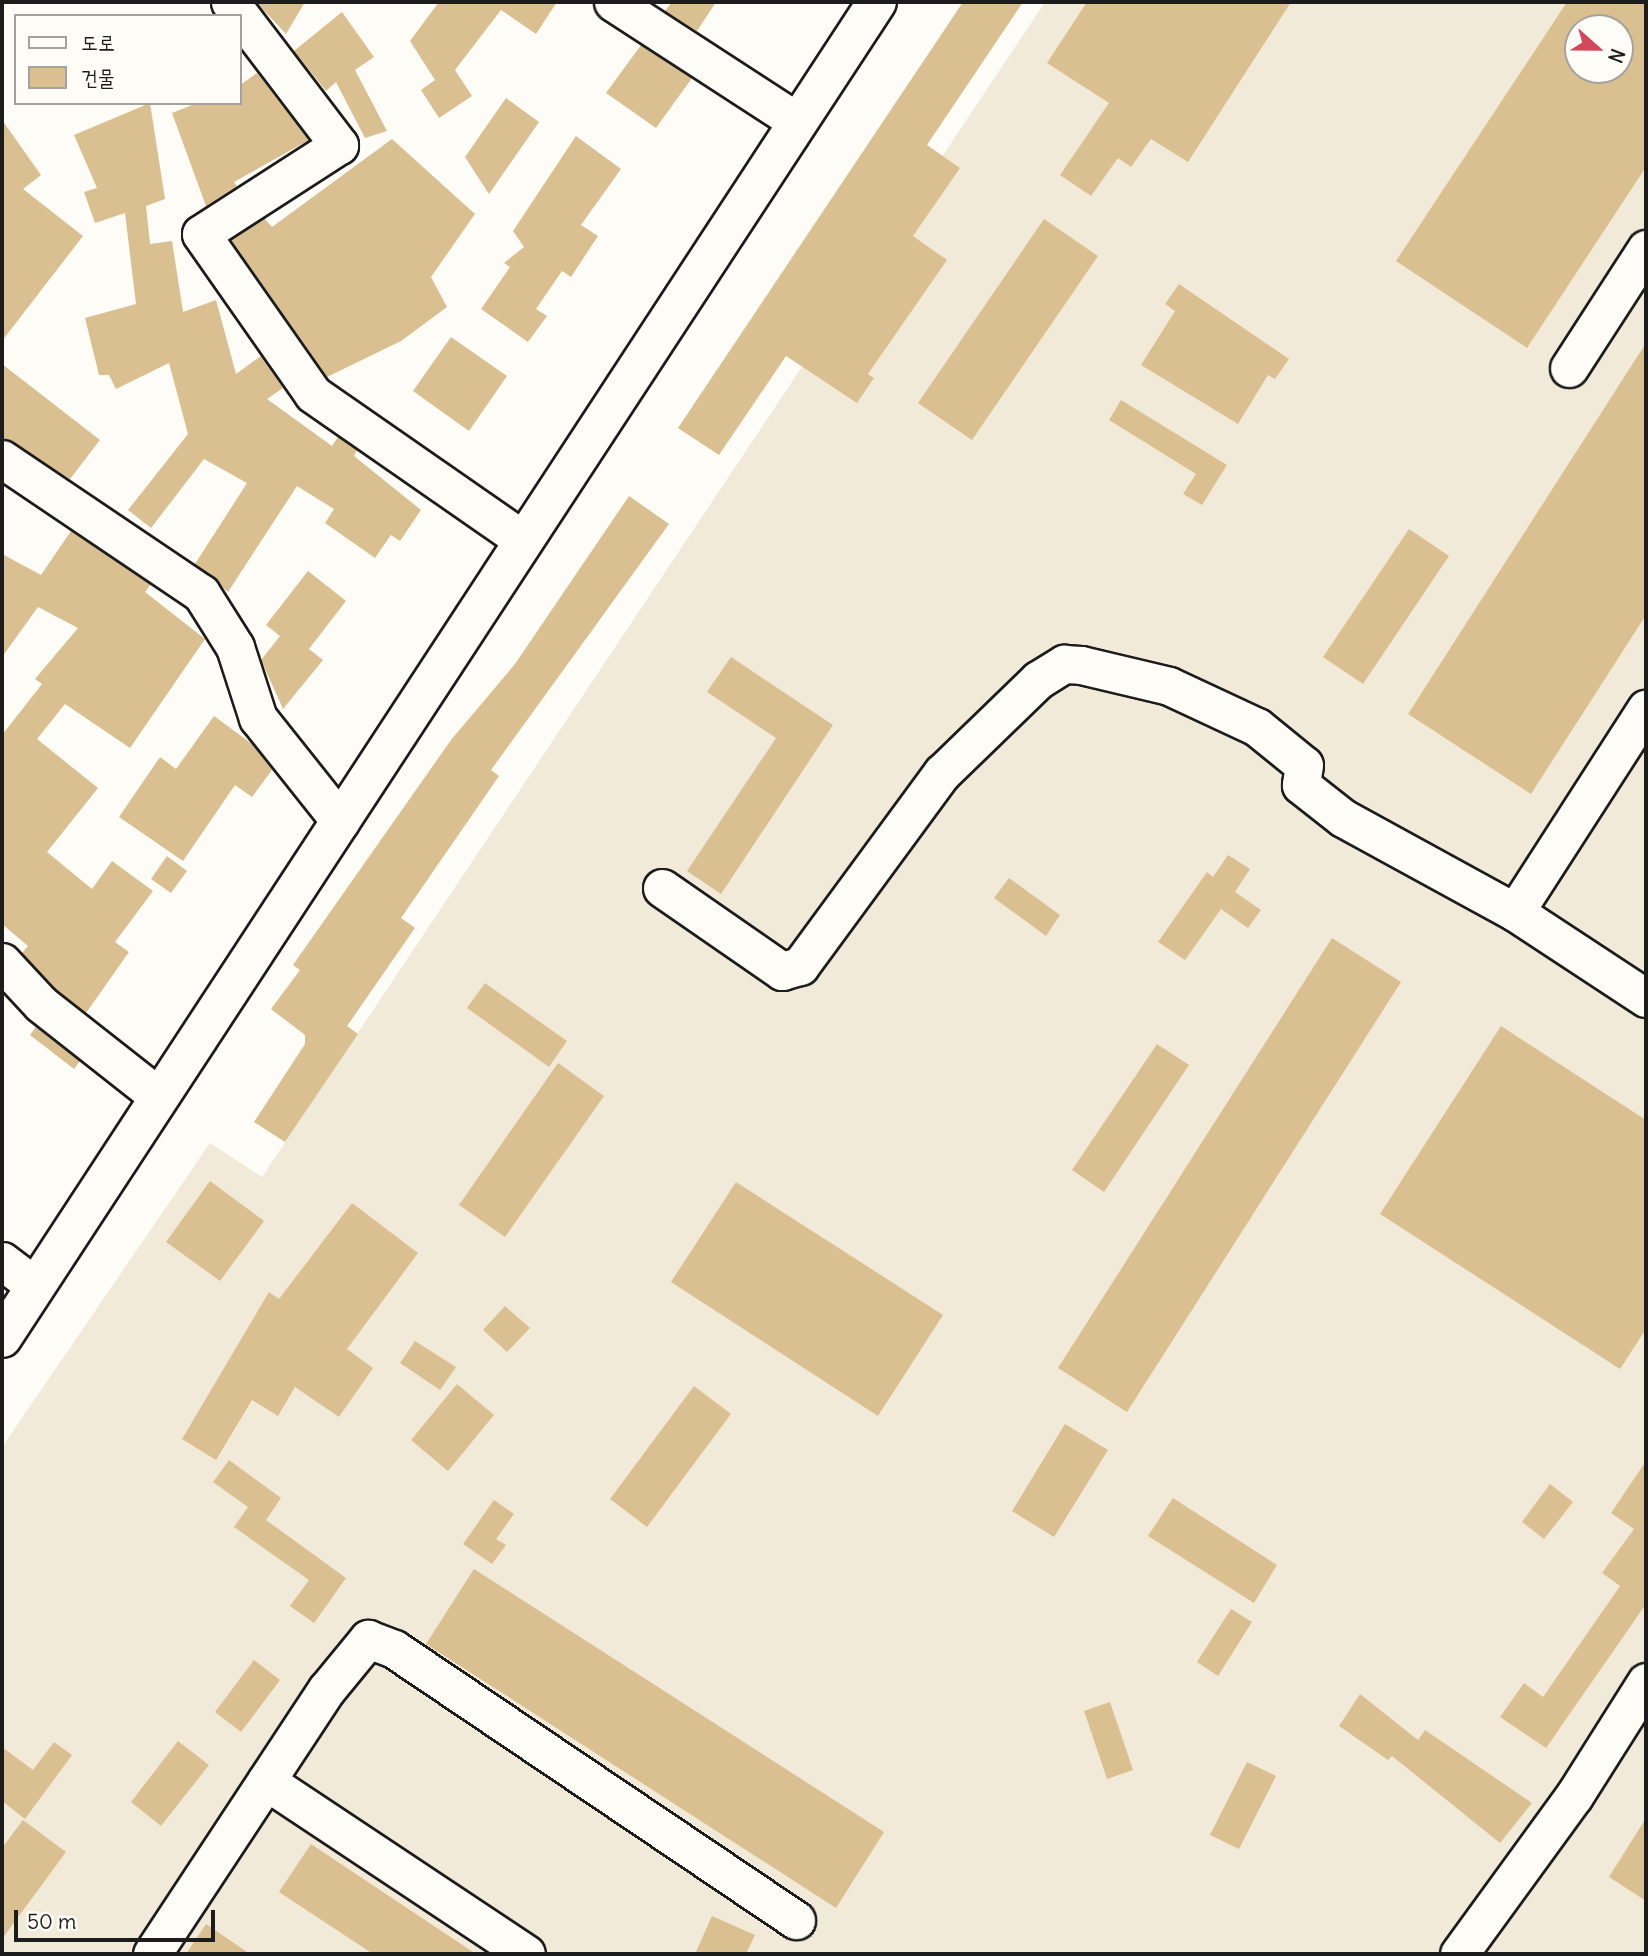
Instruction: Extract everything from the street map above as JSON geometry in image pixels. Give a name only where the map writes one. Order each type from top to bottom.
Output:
[{"type":"main road","points":[[2,1338],[796,120],[877,2]]},
{"type":"street","points":[[613,2],[796,120]]},
{"type":"street","points":[[242,18],[339,145],[201,234],[313,394],[522,539]]},
{"type":"street","points":[[1569,368],[1646,249]]},
{"type":"street","points":[[2,459],[201,593],[235,647],[258,718],[340,821]]},
{"type":"street","points":[[662,888],[782,971],[800,965],[942,772],[1038,680],[1064,664],[1169,686],[1257,727],[1304,765],[1301,785],[1343,818],[1515,912],[1646,998]]},
{"type":"street","points":[[1515,912],[1646,709]]},
{"type":"street","points":[[2,962],[41,1004],[158,1096]]},
{"type":"street","points":[[2,1261],[35,1286]]},
{"type":"street","points":[[152,1954],[266,1781],[368,1640],[394,1650],[796,1920]]},
{"type":"street","points":[[1459,1954],[1574,1796],[1646,1682]]},
{"type":"street","points":[[266,1781],[526,1954]]},
{"type":"shaded area","points":[[1045,2],[1646,2],[1646,1954],[2,1954],[2,1447],[210,1143],[262,1177]]},
{"type":"building","points":[[256,2],[305,2],[286,34]]},
{"type":"building","points":[[439,2],[557,2],[536,34],[501,10],[455,70],[472,96],[439,118],[421,90],[435,80],[410,41]]},
{"type":"building","points":[[672,2],[716,2],[697,31],[665,11]]},
{"type":"building","points":[[963,2],[1023,2],[927,145],[960,168],[913,236],[947,260],[868,374],[874,378],[857,403],[786,356],[719,455],[678,428]]},
{"type":"building","points":[[1087,2],[1291,2],[1188,162],[1151,139],[1131,167],[1118,158],[1091,196],[1060,175],[1109,103],[1047,63]]},
{"type":"building","points":[[1567,2],[1646,2],[1646,167],[1527,348],[1396,261]]},
{"type":"building","points":[[342,12],[374,57],[355,70],[387,131],[365,138],[336,82],[326,91],[294,51]]},
{"type":"building","points":[[641,45],[692,78],[656,128],[606,93]]},
{"type":"building","points":[[257,73],[309,140],[234,182],[237,186],[206,206],[172,113],[192,105],[242,105],[242,84]]},
{"type":"building","points":[[506,98],[539,122],[489,194],[465,157]]},
{"type":"building","points":[[150,105],[165,199],[146,206],[150,244],[172,241],[183,312],[216,300],[236,374],[261,356],[283,388],[267,399],[332,446],[338,437],[357,450],[354,456],[421,510],[400,541],[391,535],[375,558],[325,523],[334,509],[297,486],[228,592],[195,564],[247,483],[204,459],[151,528],[128,510],[188,434],[169,363],[116,389],[109,375],[99,375],[85,318],[136,304],[125,213],[95,223],[84,192],[97,188],[74,135]]},
{"type":"building","points":[[2,120],[41,175],[23,189],[83,236],[2,341]]},
{"type":"building","points":[[576,136],[621,169],[581,225],[598,236],[571,277],[562,271],[536,309],[547,316],[528,342],[481,309],[510,267],[504,263],[524,247],[513,231]]},
{"type":"building","points":[[392,139],[475,214],[431,277],[447,307],[401,341],[327,377],[231,240],[264,218],[272,227]]},
{"type":"building","points":[[1044,219],[1098,256],[972,440],[918,403]]},
{"type":"building","points":[[1179,284],[1289,359],[1275,379],[1268,375],[1238,424],[1141,365],[1175,311],[1165,304]]},
{"type":"building","points":[[451,337],[507,376],[469,431],[413,391]]},
{"type":"building","points":[[1646,343],[1646,615],[1531,794],[1408,714]]},
{"type":"building","points":[[2,364],[100,440],[70,479],[2,438]]},
{"type":"building","points":[[1121,400],[1227,465],[1202,505],[1183,494],[1196,474],[1109,420]]},
{"type":"building","points":[[629,496],[669,524],[491,770],[499,776],[401,918],[415,928],[347,1026],[358,1034],[285,1142],[254,1122],[305,1044],[305,1035],[271,1009],[300,970],[293,965],[451,740],[515,664]]},
{"type":"building","points":[[1409,529],[1449,556],[1363,684],[1323,657]]},
{"type":"building","points":[[71,531],[151,584],[145,592],[205,639],[130,748],[65,704],[37,739],[98,788],[47,852],[92,889],[112,861],[153,891],[115,942],[129,952],[86,1013],[55,989],[22,953],[28,946],[2,924],[2,735],[42,684],[35,679],[78,628],[38,607],[2,657],[2,554],[41,575]]},
{"type":"building","points":[[308,571],[346,601],[309,649],[323,660],[283,709],[261,660],[280,636],[266,625]]},
{"type":"building","points":[[731,657],[833,725],[721,894],[687,871],[776,738],[707,692]]},
{"type":"building","points":[[214,716],[252,744],[272,770],[252,797],[235,785],[183,861],[119,817],[160,757],[176,769]]},
{"type":"building","points":[[1228,855],[1250,869],[1235,892],[1261,910],[1248,928],[1221,909],[1185,960],[1158,942],[1207,872],[1213,877]]},
{"type":"building","points":[[167,856],[187,871],[171,893],[151,879]]},
{"type":"building","points":[[1009,878],[1060,915],[1046,936],[994,898]]},
{"type":"building","points":[[1332,938],[1401,982],[1127,1412],[1058,1368]]},
{"type":"building","points":[[485,983],[567,1041],[549,1067],[467,1008]]},
{"type":"building","points":[[1501,1026],[1646,1120],[1646,1329],[1620,1369],[1380,1214]]},
{"type":"building","points":[[36,1027],[80,1061],[74,1069],[30,1035]]},
{"type":"building","points":[[1157,1044],[1189,1065],[1104,1192],[1072,1170]]},
{"type":"building","points":[[558,1063],[604,1096],[505,1237],[459,1205]]},
{"type":"building","points":[[210,1181],[264,1221],[220,1281],[166,1242]]},
{"type":"building","points":[[736,1182],[943,1315],[878,1416],[671,1282]]},
{"type":"building","points":[[352,1203],[418,1253],[347,1349],[373,1368],[339,1417],[295,1387],[278,1416],[252,1400],[216,1460],[182,1439],[269,1292],[279,1299]]},
{"type":"building","points":[[505,1306],[530,1328],[507,1352],[483,1330]]},
{"type":"building","points":[[415,1341],[456,1367],[440,1390],[400,1363]]},
{"type":"building","points":[[457,1384],[494,1415],[448,1471],[411,1440]]},
{"type":"building","points":[[694,1386],[731,1414],[647,1527],[610,1499]]},
{"type":"building","points":[[1065,1424],[1108,1450],[1054,1537],[1012,1511]]},
{"type":"building","points":[[229,1460],[281,1498],[266,1520],[346,1578],[314,1623],[290,1606],[309,1580],[234,1527],[248,1507],[213,1482]]},
{"type":"building","points":[[1646,1461],[1646,1604],[1546,1748],[1500,1717],[1524,1683],[1543,1697],[1620,1586],[1602,1573],[1634,1529],[1611,1513]]},
{"type":"building","points":[[1550,1484],[1573,1502],[1544,1539],[1522,1522]]},
{"type":"building","points":[[1173,1498],[1277,1565],[1254,1603],[1148,1536]]},
{"type":"building","points":[[494,1500],[514,1514],[496,1539],[506,1545],[492,1564],[463,1544]]},
{"type":"building","points":[[474,1569],[884,1832],[836,1908],[426,1644]]},
{"type":"building","points":[[1231,1609],[1252,1622],[1218,1676],[1197,1662]]},
{"type":"building","points":[[254,1660],[280,1680],[241,1732],[215,1712]]},
{"type":"building","points":[[1360,1694],[1418,1740],[1425,1730],[1532,1803],[1500,1843],[1392,1756],[1388,1760],[1339,1726]]},
{"type":"building","points":[[1110,1702],[1133,1770],[1107,1779],[1084,1711]]},
{"type":"building","points":[[178,1741],[209,1765],[161,1826],[131,1802]]},
{"type":"building","points":[[54,1742],[72,1755],[25,1819],[2,1801],[2,1747],[33,1770]]},
{"type":"building","points":[[1247,1762],[1276,1776],[1239,1849],[1210,1835]]},
{"type":"building","points":[[1646,1818],[1646,1901],[1609,1877]]},
{"type":"building","points":[[23,1820],[66,1852],[2,1939],[2,1848]]},
{"type":"building","points":[[311,1844],[476,1954],[373,1954],[279,1892]]},
{"type":"building","points":[[712,1916],[755,1935],[746,1954],[695,1954]]},
{"type":"building","points":[[206,1924],[250,1954],[186,1954]]}]
